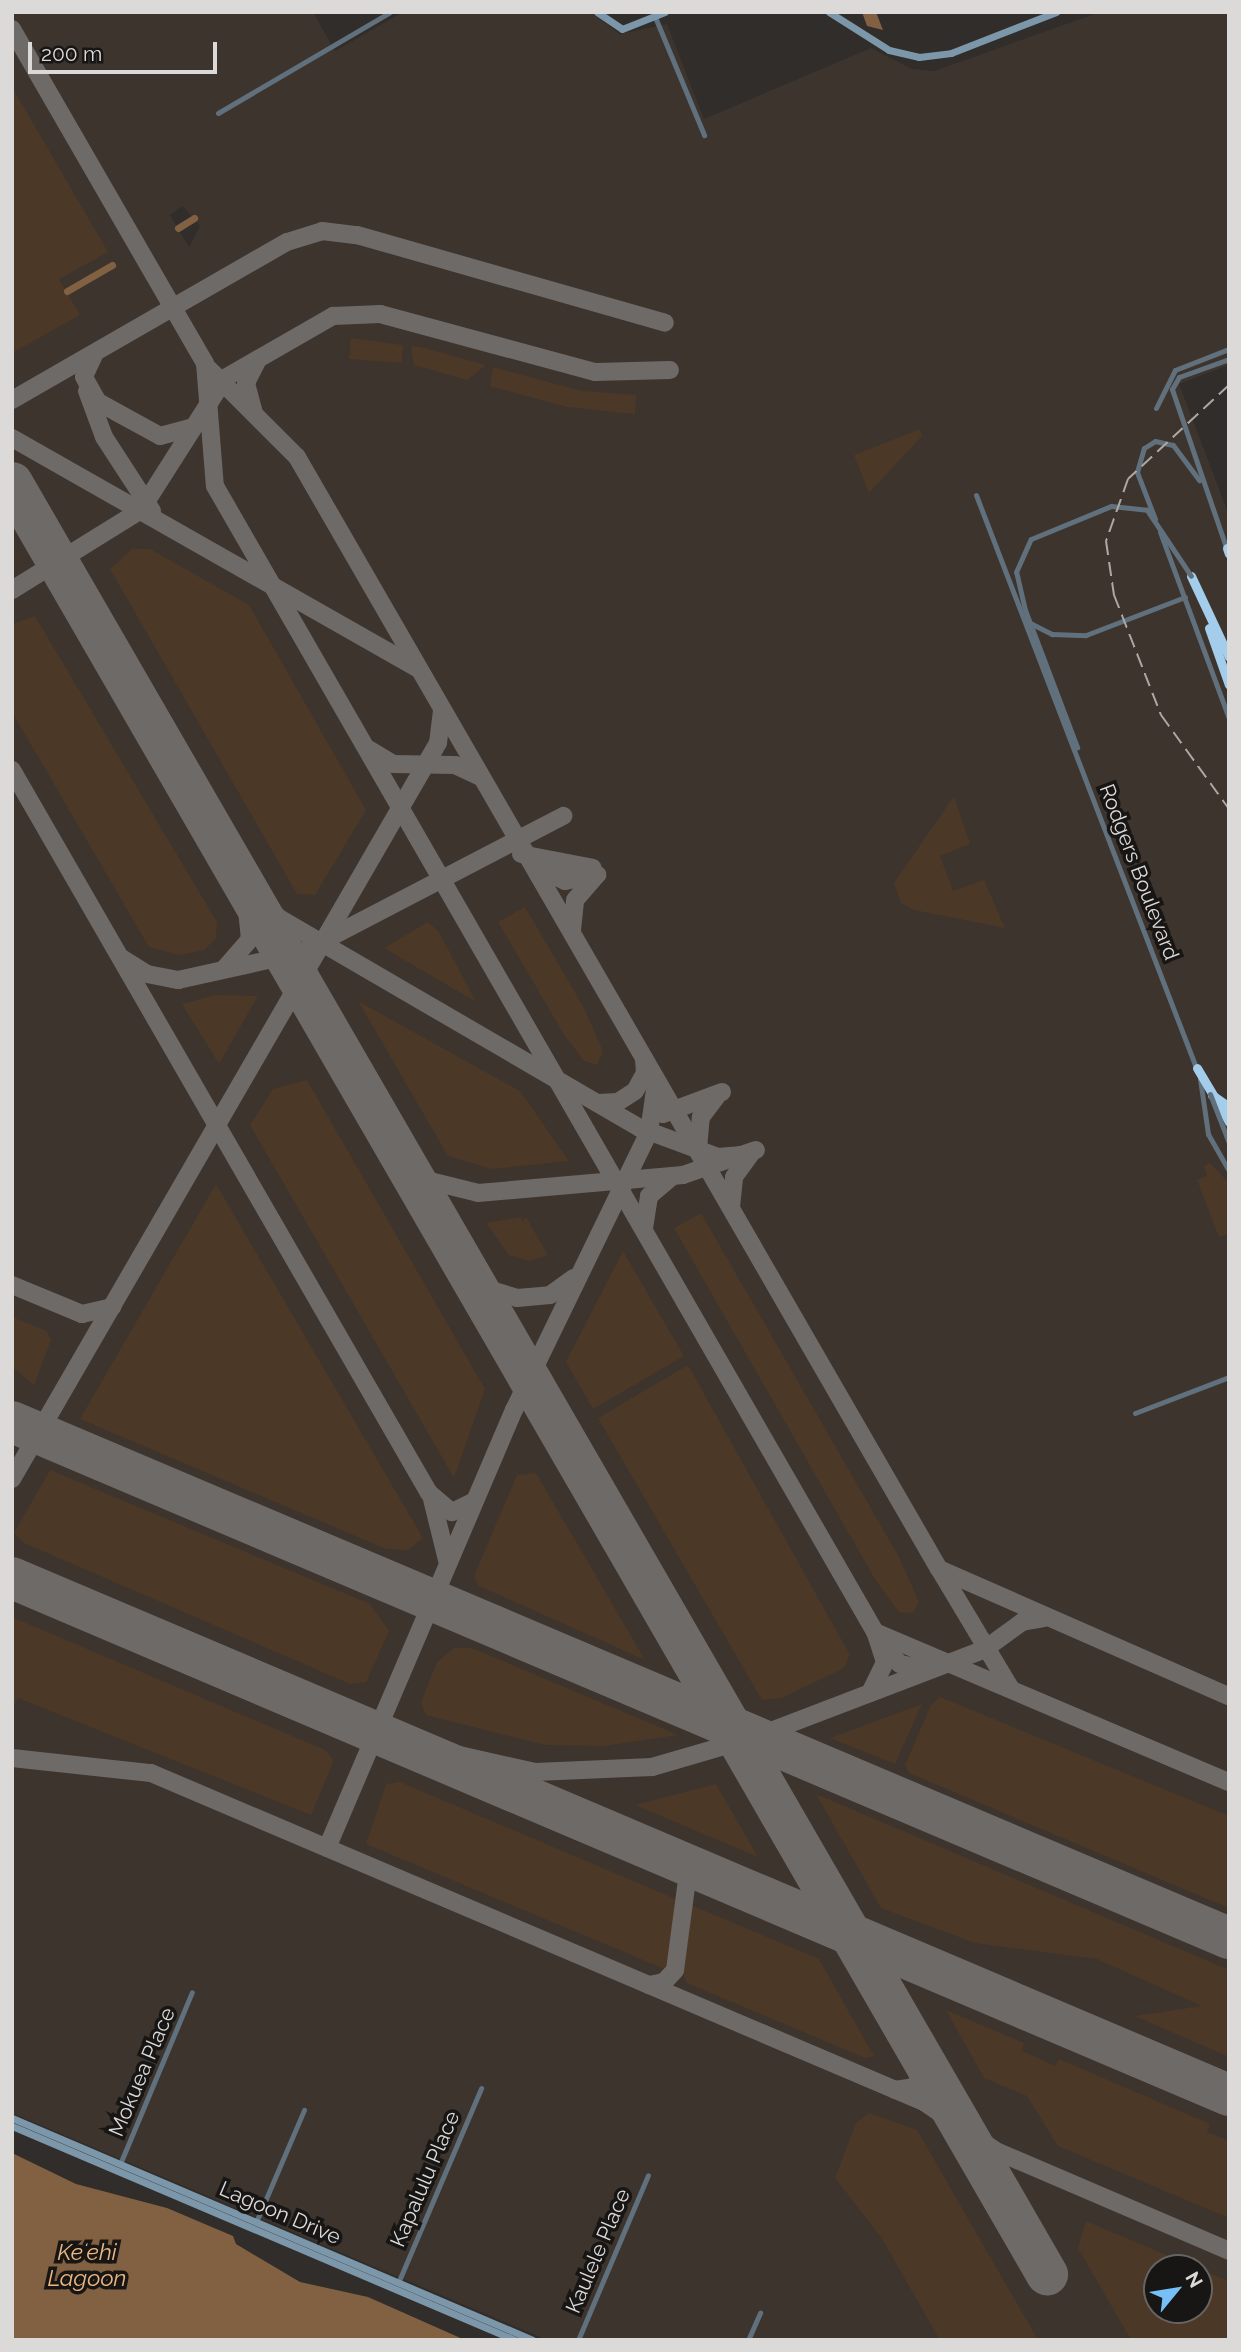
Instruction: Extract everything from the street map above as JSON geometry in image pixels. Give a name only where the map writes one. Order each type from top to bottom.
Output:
[{"type":"highway","points":[[1191,576],[1229,685]]},
{"type":"highway","points":[[1209,623],[1229,657]]},
{"type":"highway","points":[[1197,1068],[1229,1122]]},
{"type":"highway","points":[[1210,1094],[1229,1107]]},
{"type":"street","points":[[218,113],[390,12]]},
{"type":"street","points":[[597,12],[617,29],[665,12]]},
{"type":"street","points":[[829,12],[889,50],[919,57],[951,52],[1056,12]]},
{"type":"street","points":[[655,17],[704,135]]},
{"type":"street","points":[[1156,408],[1170,375],[1229,349]]},
{"type":"street","points":[[1228,553],[1199,480],[1172,390],[1179,377],[1229,359]]},
{"type":"street","points":[[1196,371],[1197,361]]},
{"type":"street","points":[[1199,480],[1167,442],[1154,441],[1141,452],[1137,472],[1229,719]]},
{"type":"street","name":"Rodgers Boulevard","points":[[976,495],[1197,1068],[1208,1134],[1229,1171]]},
{"type":"street","points":[[1191,576],[1160,521],[1124,504],[1031,539],[1021,550],[1015,580],[1229,1143]]},
{"type":"street","points":[[1025,619],[1052,634],[1099,631],[1185,597]]},
{"type":"street","points":[[1135,1413],[1229,1377]]},
{"type":"street","name":"Mokuea Place","points":[[118,2167],[192,1992]]},
{"type":"street","name":"Kapalulu Place","points":[[397,2286],[481,2088]]},
{"type":"street","points":[[254,2225],[303,2110]]},
{"type":"street","name":"Lagoon Drive","points":[[12,2118],[118,2167],[397,2286],[533,2340]]},
{"type":"street","name":"Lagoon Drive","points":[[12,2126],[118,2167]]},
{"type":"street","name":"Kaulele Place","points":[[578,2340],[648,2175]]},
{"type":"street","name":"Lagoon Drive","points":[[397,2286],[515,2340]]},
{"type":"street","points":[[748,2340],[760,2313]]},
{"type":"shaded area","points":[[12,12],[313,12],[335,51],[403,12],[590,12],[620,34],[667,24],[704,119],[871,48],[912,69],[934,71],[1100,12],[1229,12],[1229,365],[1179,384],[1229,515],[1229,2340],[547,2340],[12,2113]],"holes":[[[183,206],[200,226],[189,247],[170,215]]]},
{"type":"shaded area","points":[[12,87],[108,252],[59,279],[80,315],[12,353]]},
{"type":"shaded area","points":[[351,338],[403,345],[402,363],[349,359]]},
{"type":"shaded area","points":[[411,346],[486,365],[467,380],[414,365]]},
{"type":"shaded area","points":[[493,367],[582,391],[636,395],[635,414],[567,407],[490,386]]},
{"type":"shaded area","points":[[920,429],[922,436],[869,493],[854,455]]},
{"type":"shaded area","points":[[132,549],[150,549],[249,605],[366,810],[315,895],[297,894],[110,569]]},
{"type":"shaded area","points":[[35,616],[217,922],[216,938],[204,950],[179,955],[149,947],[12,712],[12,624]]},
{"type":"shaded area","points":[[954,796],[970,844],[940,856],[953,891],[984,880],[1005,928],[914,910],[901,903],[894,883]]},
{"type":"shaded area","points":[[525,907],[583,1006],[603,1051],[597,1065],[584,1061],[563,1033],[498,922]]},
{"type":"shaded area","points":[[428,922],[439,932],[476,1002],[384,948]]},
{"type":"shaded area","points":[[216,995],[258,996],[219,1064],[182,1004]]},
{"type":"shaded area","points":[[358,1001],[520,1091],[569,1161],[492,1169],[448,1156]]},
{"type":"shaded area","points":[[307,1080],[485,1389],[454,1478],[250,1125],[273,1089]]},
{"type":"shaded area","points":[[1210,1163],[1229,1183],[1229,1234],[1219,1237],[1197,1180],[1207,1176],[1204,1166]]},
{"type":"shaded area","points":[[216,1184],[423,1538],[408,1550],[386,1549],[80,1419]]},
{"type":"shaded area","points":[[701,1213],[899,1557],[919,1602],[913,1613],[899,1612],[876,1581],[674,1228]]},
{"type":"shaded area","points":[[521,1217],[522,1222],[526,1217],[548,1255],[530,1261],[509,1255],[486,1223]]},
{"type":"shaded area","points":[[623,1251],[684,1356],[593,1409],[566,1362]]},
{"type":"shaded area","points":[[12,1317],[47,1331],[51,1340],[34,1385],[12,1367]]},
{"type":"shaded area","points":[[688,1365],[850,1655],[844,1668],[782,1698],[762,1700],[598,1418]]},
{"type":"shaded area","points":[[50,1470],[370,1604],[389,1631],[366,1682],[350,1684],[24,1543],[14,1533]]},
{"type":"shaded area","points":[[536,1473],[645,1660],[479,1586],[474,1576],[517,1475]]},
{"type":"shaded area","points":[[12,1617],[325,1750],[334,1760],[311,1815],[18,1698],[12,1709]]},
{"type":"shaded area","points":[[454,1648],[472,1648],[678,1735],[604,1746],[545,1745],[426,1715],[421,1702],[437,1662]]},
{"type":"shaded area","points":[[940,1697],[1229,1816],[1229,1908],[909,1773],[905,1765],[931,1705]]},
{"type":"shaded area","points":[[922,1704],[895,1764],[830,1738]]},
{"type":"shaded area","points":[[400,1782],[678,1900],[667,1970],[366,1844],[386,1784]]},
{"type":"shaded area","points":[[716,1784],[758,1857],[635,1805]]},
{"type":"shaded area","points":[[816,1794],[1229,1970],[1229,2057],[1135,2016],[1202,2006],[1097,1959],[975,1943],[881,1908]]},
{"type":"shaded area","points":[[689,1904],[819,1959],[874,2056],[865,2058],[687,1983],[681,1968]]},
{"type":"shaded area","points":[[946,2010],[1024,2043],[1022,2051],[1055,2066],[1059,2059],[1210,2124],[1207,2132],[1229,2141],[1229,2218],[1058,2146],[1027,2096],[984,2078]]},
{"type":"shaded area","points":[[869,2113],[917,2130],[1038,2340],[940,2340],[881,2237],[835,2178],[856,2123]]},
{"type":"shaded area","points":[[1086,2221],[1164,2254],[1143,2254],[1143,2324],[1213,2324],[1213,2275],[1229,2281],[1229,2340],[1131,2340],[1078,2248]]},
{"type":"water","points":[[862,12],[876,12],[883,30],[867,26]]},
{"type":"water","name":"Keʻehi Lagoon","points":[[12,2153],[76,2184],[167,2208],[233,2236],[236,2244],[300,2282],[368,2297],[465,2340],[12,2340]]},
{"type":"waterway","points":[[178,228],[194,218]]},
{"type":"waterway","points":[[67,291],[112,265]]},
{"type":"taxiway","points":[[12,29],[205,363],[215,486],[875,1632],[1229,1782]]},
{"type":"taxiway","points":[[12,400],[287,242],[322,231],[357,235],[665,323]]},
{"type":"taxiway","points":[[12,590],[141,510],[225,378],[333,316],[380,314],[595,372],[670,370]]},
{"type":"taxiway","points":[[95,353],[84,377],[98,402],[160,436],[190,428]]},
{"type":"taxiway","points":[[254,413],[246,383],[258,359]]},
{"type":"taxiway","points":[[209,369],[297,457],[939,1569],[1229,1696]]},
{"type":"taxiway","points":[[87,391],[104,437],[152,511]]},
{"type":"taxiway","points":[[12,438],[418,669]]},
{"type":"taxiway","points":[[12,1479],[438,743],[442,709]]},
{"type":"taxiway","points":[[370,750],[393,764],[455,765],[481,777]]},
{"type":"taxiway","points":[[12,770],[429,1493],[452,1512],[475,1501]]},
{"type":"taxiway","points":[[123,959],[147,974],[178,980],[300,953],[563,816]]},
{"type":"taxiway","points":[[521,854],[593,868]]},
{"type":"taxiway","points":[[535,868],[565,881],[597,875]]},
{"type":"taxiway","points":[[572,930],[575,900],[596,876]]},
{"type":"taxiway","points":[[242,881],[279,918],[640,1128],[718,1157],[742,1155]]},
{"type":"taxiway","points":[[225,968],[250,939],[245,891]]},
{"type":"taxiway","points":[[598,1103],[618,1102],[635,1091],[645,1073],[644,1058]]},
{"type":"taxiway","points":[[327,1848],[514,1410],[649,1132],[656,1083]]},
{"type":"taxiway","points":[[663,1114],[722,1092]]},
{"type":"taxiway","points":[[698,1149],[701,1117],[717,1096]]},
{"type":"taxiway","points":[[394,1143],[430,1181],[478,1193],[683,1175],[756,1150]]},
{"type":"taxiway","points":[[731,1207],[734,1177],[751,1154]]},
{"type":"taxiway","points":[[644,1228],[649,1196],[672,1177]]},
{"type":"taxiway","points":[[463,1264],[488,1289],[517,1298],[550,1295],[573,1278]]},
{"type":"taxiway","points":[[12,1285],[82,1314],[112,1307]]},
{"type":"taxiway","points":[[432,1499],[447,1560]]},
{"type":"taxiway","points":[[941,1572],[1011,1689]]},
{"type":"taxiway","points":[[393,1740],[535,1772],[652,1767],[755,1737],[985,1649],[1022,1622],[1044,1618]]},
{"type":"taxiway","points":[[870,1693],[885,1662],[875,1632]]},
{"type":"taxiway","points":[[883,1644],[900,1664],[928,1669]]},
{"type":"taxiway","points":[[12,1758],[151,1773],[924,2102],[996,2151],[1229,2251]]},
{"type":"taxiway","points":[[649,1985],[664,1982],[675,1970],[689,1865]]},
{"type":"taxiway","points":[[895,2090],[914,2087],[923,2074],[904,2027]]},
{"type":"runway","points":[[12,483],[1047,2274]]},
{"type":"runway","points":[[12,1422],[1229,1938]]},
{"type":"runway","points":[[12,1578],[1229,2095]]},
{"type":"railway","points":[[1229,385],[1128,479],[1106,541],[1114,595],[1161,715],[1229,809]]}]
